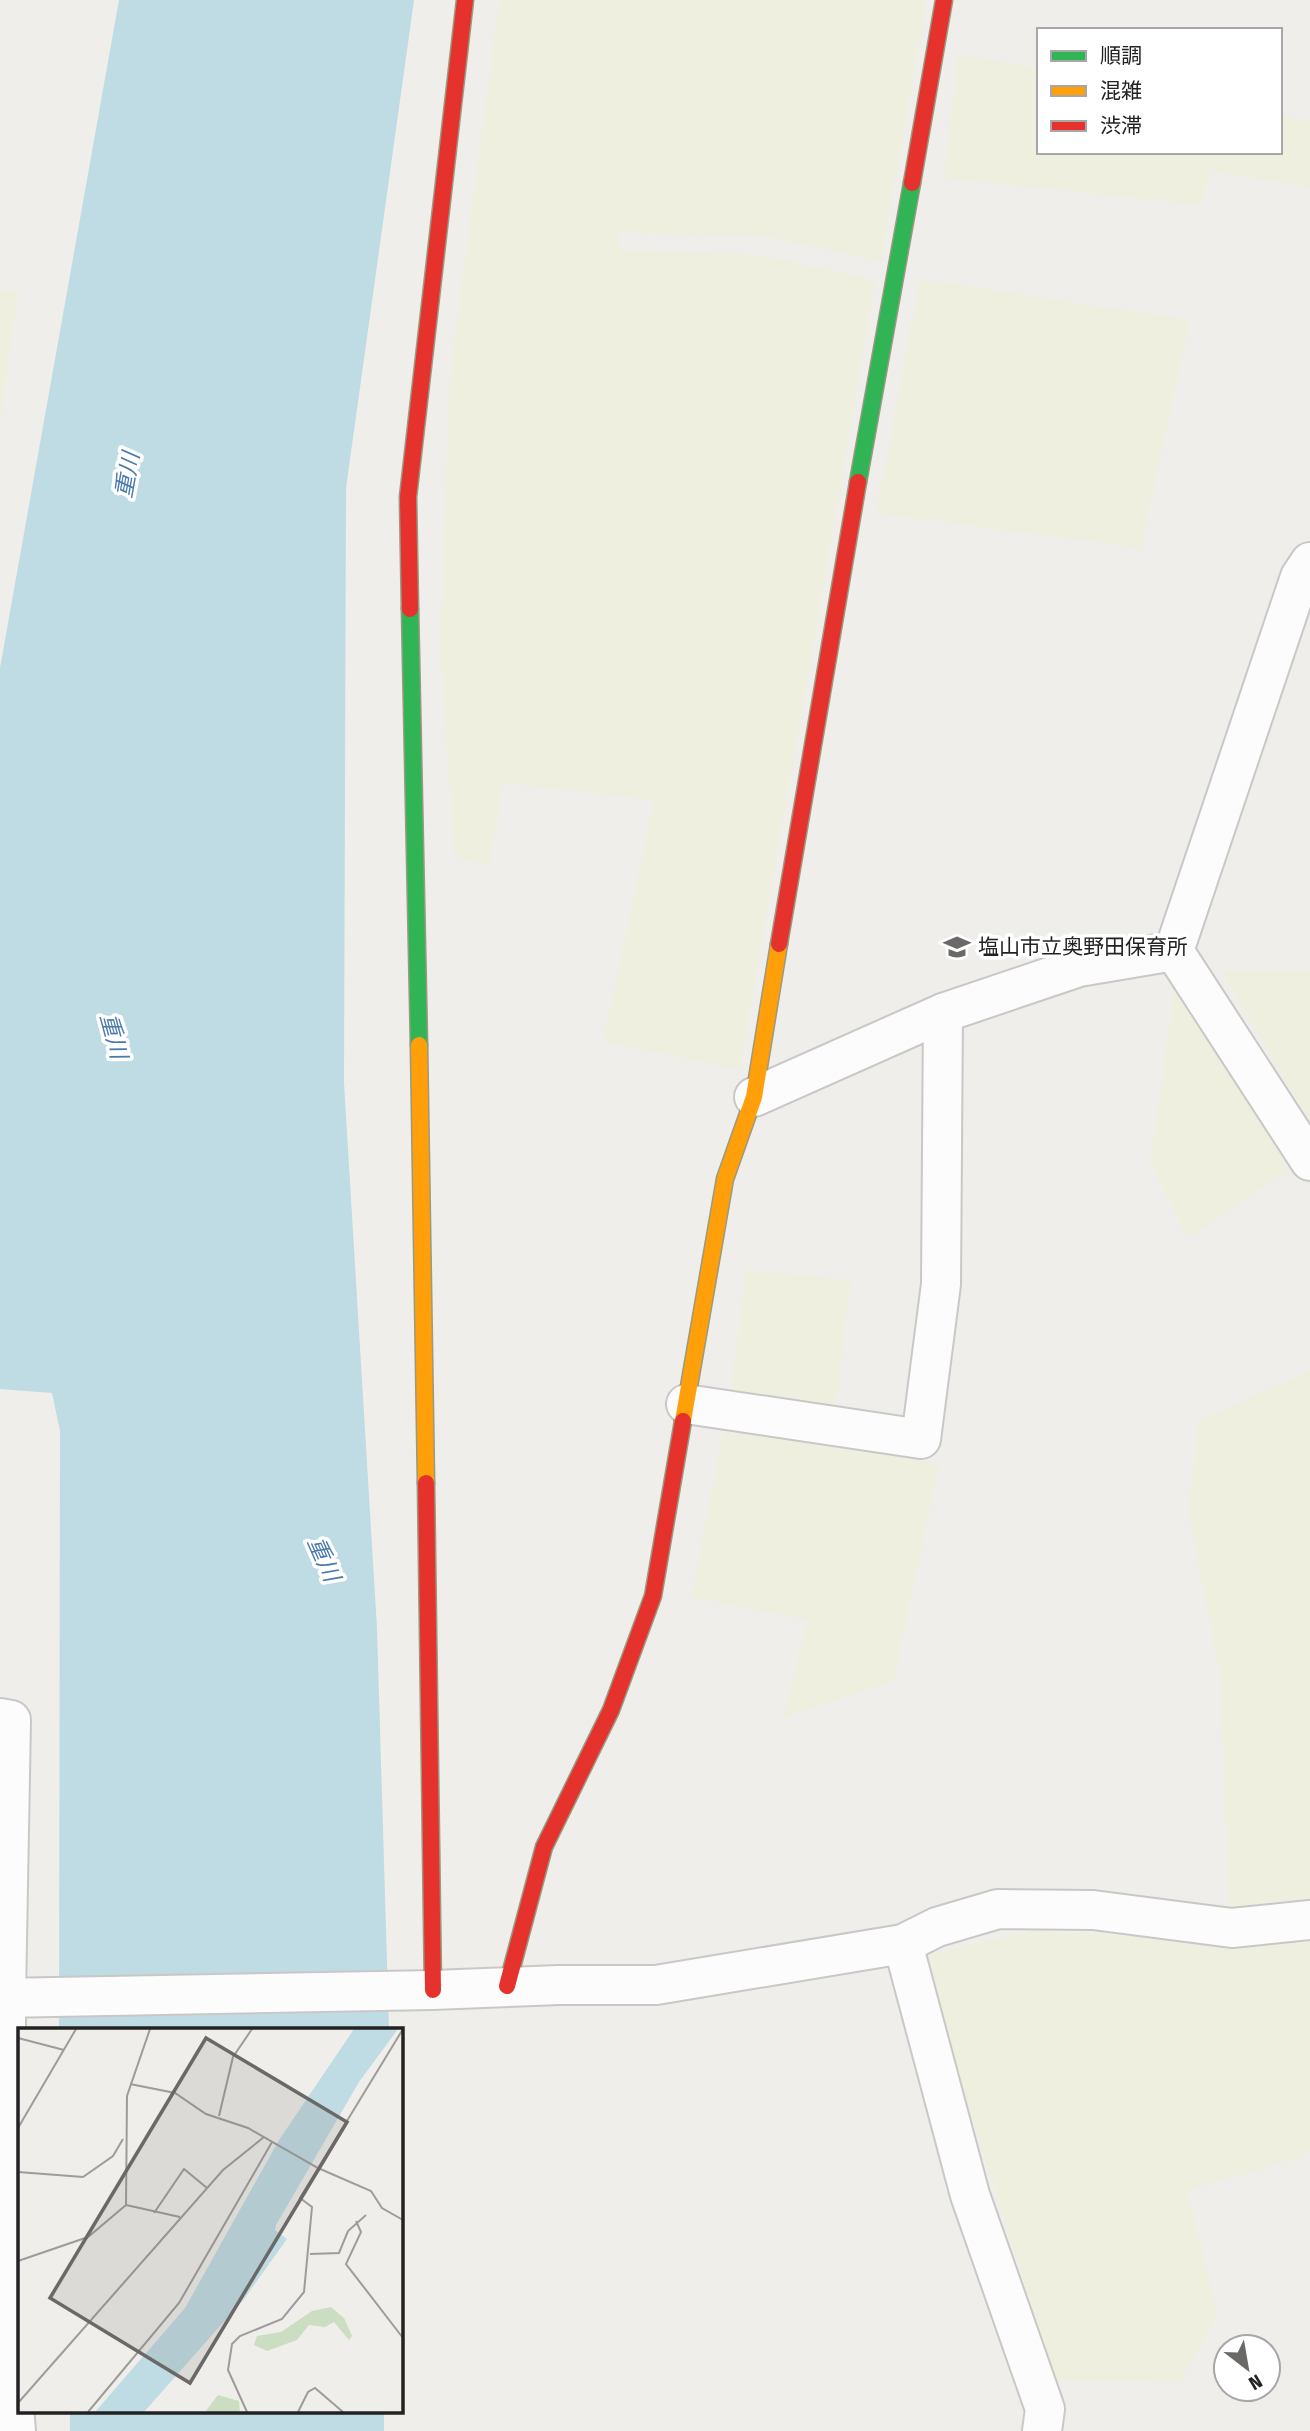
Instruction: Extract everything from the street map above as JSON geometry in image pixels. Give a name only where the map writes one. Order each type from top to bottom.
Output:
[{"type":"street","points":[[433,1990],[422,1184],[408,497],[465,0]]},
{"type":"street","points":[[506,1986],[544,1847],[611,1710],[653,1596],[726,1179],[754,1097],[828,653],[944,0]]},
{"type":"street","points":[[1174,951],[1300,578],[1310,562]]},
{"type":"street","points":[[754,1097],[943,1013],[1079,967],[1174,951]]},
{"type":"street","points":[[1174,951],[1310,1161]]},
{"type":"street","points":[[686,1404],[920,1439],[941,1284],[943,1013]]},
{"type":"street","points":[[0,1718],[11,1720],[3,1998],[6,2312],[16,2431]]},
{"type":"street","points":[[3,1998],[656,1985],[903,1944],[937,1927],[998,1909],[1093,1910],[1232,1928],[1310,1920]]},
{"type":"street","points":[[903,1944],[970,2195],[1045,2409],[1042,2431]]},
{"type":"green space","points":[[499,0],[927,0],[881,261],[764,236],[621,233],[619,251],[758,255],[876,280],[740,1070],[603,1041],[654,800],[504,783],[490,866],[454,856],[440,644],[450,372]]},
{"type":"green space","points":[[958,54],[1037,69],[1037,154],[1282,154],[1282,116],[1310,122],[1310,187],[1211,171],[1201,205],[944,178]]},
{"type":"green space","points":[[920,279],[1190,320],[1141,548],[876,513]]},
{"type":"green space","points":[[0,291],[18,291],[0,428]]},
{"type":"green space","points":[[1221,971],[1310,972],[1310,1121]]},
{"type":"green space","points":[[1175,982],[1294,1165],[1188,1239],[1150,1164]]},
{"type":"green space","points":[[746,1270],[851,1280],[836,1410],[729,1398]]},
{"type":"green space","points":[[1310,1371],[1310,1903],[1229,1913],[1220,1676],[1188,1514],[1198,1421]]},
{"type":"green space","points":[[724,1426],[939,1464],[894,1681],[783,1717],[808,1620],[691,1597]]},
{"type":"green space","points":[[1037,1930],[1263,1945],[1310,1938],[1310,2149],[1303,2157],[1188,2190],[1218,2316],[1180,2382],[1055,2381],[921,1956]]},
{"type":"water","name":"重川","points":[[119,0],[414,0],[346,488],[344,1083],[377,1628],[389,2028],[59,2028],[60,1431],[52,1393],[0,1389],[0,668]]},
{"type":"water","points":[[70,2414],[384,2414],[384,2431],[70,2431]]},
{"type":"traffic: fast","points":[[858,482],[912,183]]},
{"type":"traffic: fast","points":[[410,609],[419,1045]]},
{"type":"traffic: slow","points":[[683,1421],[725,1179],[754,1097],[779,944]]},
{"type":"traffic: slow","points":[[419,1045],[426,1483]]},
{"type":"traffic: jam","points":[[410,609],[408,497],[465,0]]},
{"type":"traffic: jam","points":[[912,183],[944,0]]},
{"type":"traffic: jam","points":[[779,944],[858,482]]},
{"type":"traffic: jam","points":[[507,1986],[544,1847],[611,1710],[653,1596],[683,1421]]},
{"type":"traffic: jam","points":[[426,1483],[433,1990]]},
{"type":"place","name":"塩山市立奥野田保育所","points":[[957,947]]}]
